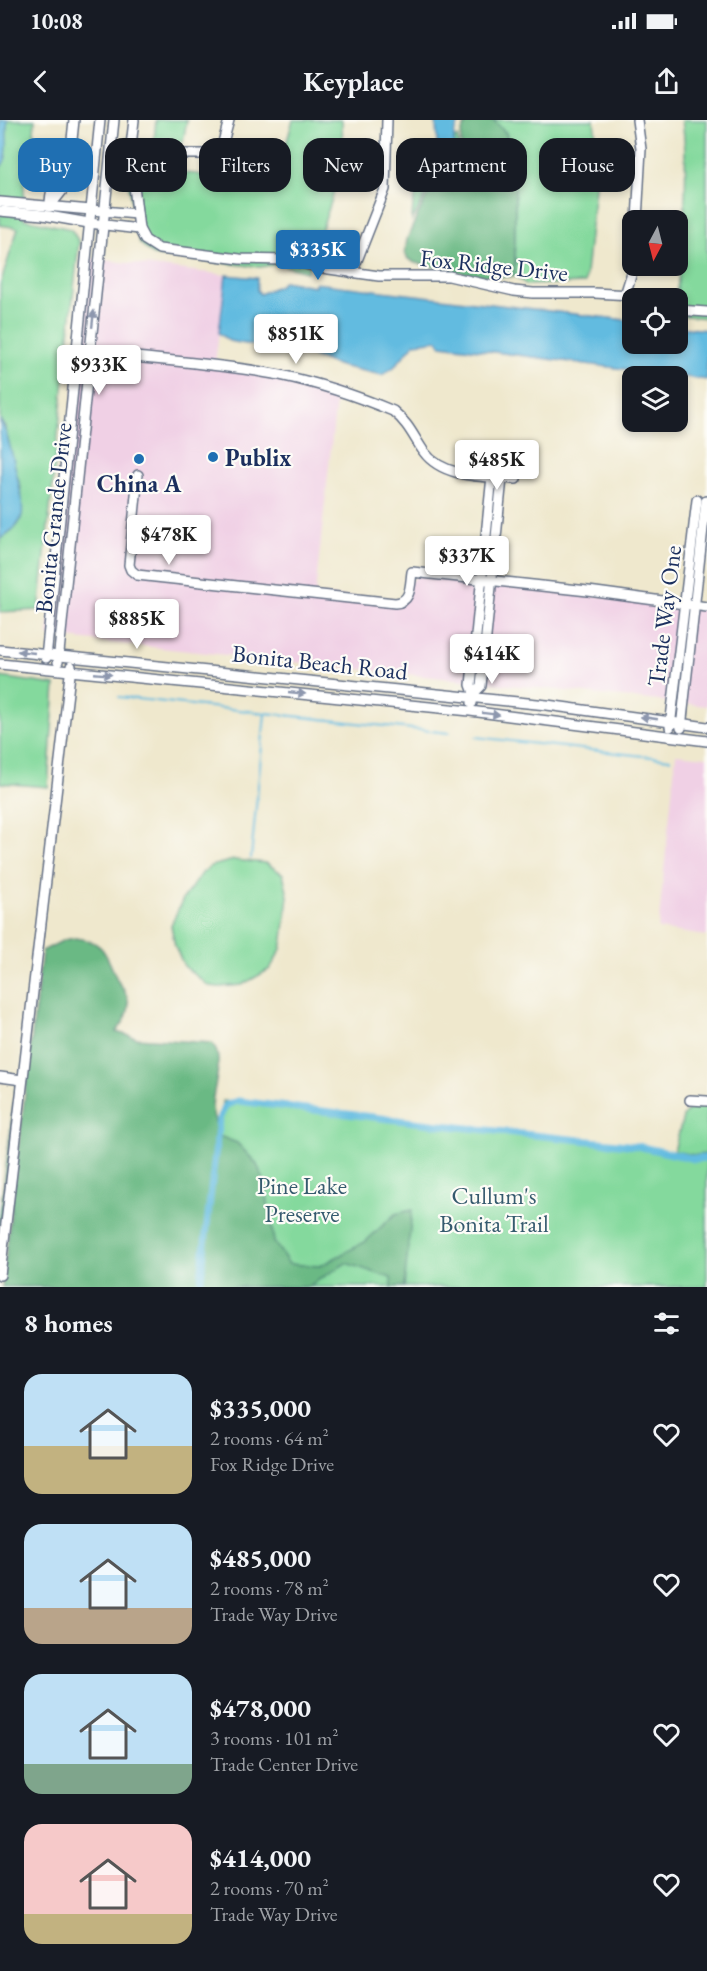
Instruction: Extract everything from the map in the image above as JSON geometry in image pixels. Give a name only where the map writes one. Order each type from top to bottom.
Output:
[{"type":"street","points":[[49,211],[49,197],[53,187],[65,178],[69,169],[74,120]]},
{"type":"street","name":"Bonita Grande Drive","points":[[45,669],[100,120]]},
{"type":"street","name":"Bonita Grande Drive","points":[[57,670],[114,120]]},
{"type":"street","points":[[132,138],[134,120]]},
{"type":"street","points":[[187,154],[216,154],[221,150],[229,120]]},
{"type":"street","points":[[352,273],[386,189],[387,120]]},
{"type":"street","points":[[637,120],[641,149],[638,210]]},
{"type":"street","points":[[0,202],[49,211],[89,223],[139,229],[135,192]]},
{"type":"street","points":[[0,210],[90,210],[137,214]]},
{"type":"street","name":"Fox Ridge Drive","points":[[139,229],[145,240],[159,249],[240,259],[287,260],[352,273],[396,277],[449,276],[514,291],[533,293],[594,292],[622,295]]},
{"type":"street","points":[[688,311],[707,312]]},
{"type":"street","points":[[76,350],[216,365],[283,375],[311,383],[393,411],[408,425],[425,453],[450,471],[516,479]]},
{"type":"street","points":[[138,475],[129,565],[137,575],[395,603],[403,602],[409,595],[412,572],[707,607]]},
{"type":"street","points":[[470,711],[492,476]]},
{"type":"street","points":[[473,695],[481,686],[502,478]]},
{"type":"street","name":"Trade Way One","points":[[680,737],[690,605],[702,501]]},
{"type":"street","name":"Trade Way One","points":[[669,735],[690,605]]},
{"type":"street","name":"Bonita Beach Road","points":[[0,650],[473,695],[707,727]]},
{"type":"street","points":[[0,1275],[72,657]]},
{"type":"street","name":"Bonita Beach Road","points":[[0,664],[470,711],[707,741]]},
{"type":"street","points":[[0,1077],[22,1080]]},
{"type":"street","points":[[690,1100],[707,1101]]},
{"type":"shaded area","points":[[87,258],[226,275],[215,364],[337,391],[315,595],[402,600],[410,582],[418,575],[707,608],[707,706],[48,636]]},
{"type":"shaded area","points":[[676,754],[707,757],[707,936],[658,929]]},
{"type":"green space","points":[[0,120],[35,120],[33,138],[18,138],[18,192],[24,192],[24,219],[71,229],[79,242],[39,610],[0,612],[0,539],[15,528],[21,487],[5,427],[0,420],[0,285],[18,228],[0,225]]},
{"type":"green space","points":[[156,120],[187,120],[184,138],[154,138]]},
{"type":"green space","points":[[293,120],[342,120],[342,138],[303,138],[303,192],[334,192],[307,272],[279,264],[260,267],[153,255],[139,242],[130,192],[187,192],[187,173],[199,174],[199,192],[291,192],[291,138],[288,138]]},
{"type":"green space","points":[[469,120],[493,120],[506,133],[507,138],[461,138],[464,126]]},
{"type":"green space","points":[[493,120],[594,120],[596,138],[539,138],[539,192],[594,192],[585,283],[527,285],[515,276],[515,192],[527,192],[527,138],[507,138],[506,133]]},
{"type":"green space","points":[[682,120],[707,120],[707,318],[688,316],[688,288],[677,288],[678,276],[688,276],[688,210],[684,210]]},
{"type":"green space","points":[[416,192],[428,192],[412,220],[413,210]]},
{"type":"green space","points":[[430,192],[515,192],[515,276],[480,275],[415,263],[408,259],[405,253],[407,239]]},
{"type":"green space","points":[[0,677],[55,685],[48,787],[0,783]]},
{"type":"green space","points":[[234,860],[266,863],[283,874],[288,896],[283,939],[281,949],[270,969],[242,985],[209,986],[184,966],[175,946],[171,925],[183,899],[203,872],[211,866]]},
{"type":"green space","points":[[75,938],[93,942],[103,950],[126,994],[129,1004],[127,1014],[116,1032],[137,1038],[212,1043],[216,1050],[218,1066],[212,1108],[219,1136],[237,1143],[256,1163],[265,1182],[274,1242],[289,1264],[320,1266],[365,1242],[395,1214],[412,1210],[404,1287],[392,1287],[391,1278],[346,1263],[307,1287],[2,1287],[42,951],[64,940]]},
{"type":"green space","points":[[17,1076],[19,1077],[0,1244],[0,1214]]},
{"type":"green space","points":[[223,1101],[640,1147],[695,1159],[707,1158],[707,1287],[202,1287]]},
{"type":"green space","points":[[707,1102],[707,1154],[695,1155],[674,1151],[683,1117],[691,1106]]},
{"type":"water","points":[[0,120],[8,120],[6,157],[0,168]]},
{"type":"water","points":[[436,120],[463,120],[455,132],[454,138],[437,138]]},
{"type":"water","points":[[226,275],[257,278],[257,290],[260,294],[284,281],[315,286],[315,283],[622,320],[622,354],[688,354],[688,328],[707,330],[707,380],[688,378],[688,366],[622,366],[622,369],[441,345],[438,340],[415,343],[394,367],[382,375],[340,366],[309,355],[229,341],[219,333]]},
{"type":"water","points":[[0,420],[11,451],[22,515],[19,523],[0,539]]},
{"type":"waterway","points":[[119,697],[449,733]]},
{"type":"waterway","points":[[251,858],[265,714]]},
{"type":"waterway","points":[[476,737],[670,759]]},
{"type":"waterway","points":[[200,1287],[219,1119],[226,1105],[238,1101],[637,1146],[695,1159],[707,1158]]},
{"type":"place","name":"Publix","points":[[213,457]]},
{"type":"place","name":"China A","points":[[139,459]]},
{"type":"park label","name":"Pine Lake Preserve","points":[[302,1199]]},
{"type":"park label","name":"Cullum's Bonita Trail","points":[[494,1209]]}]
